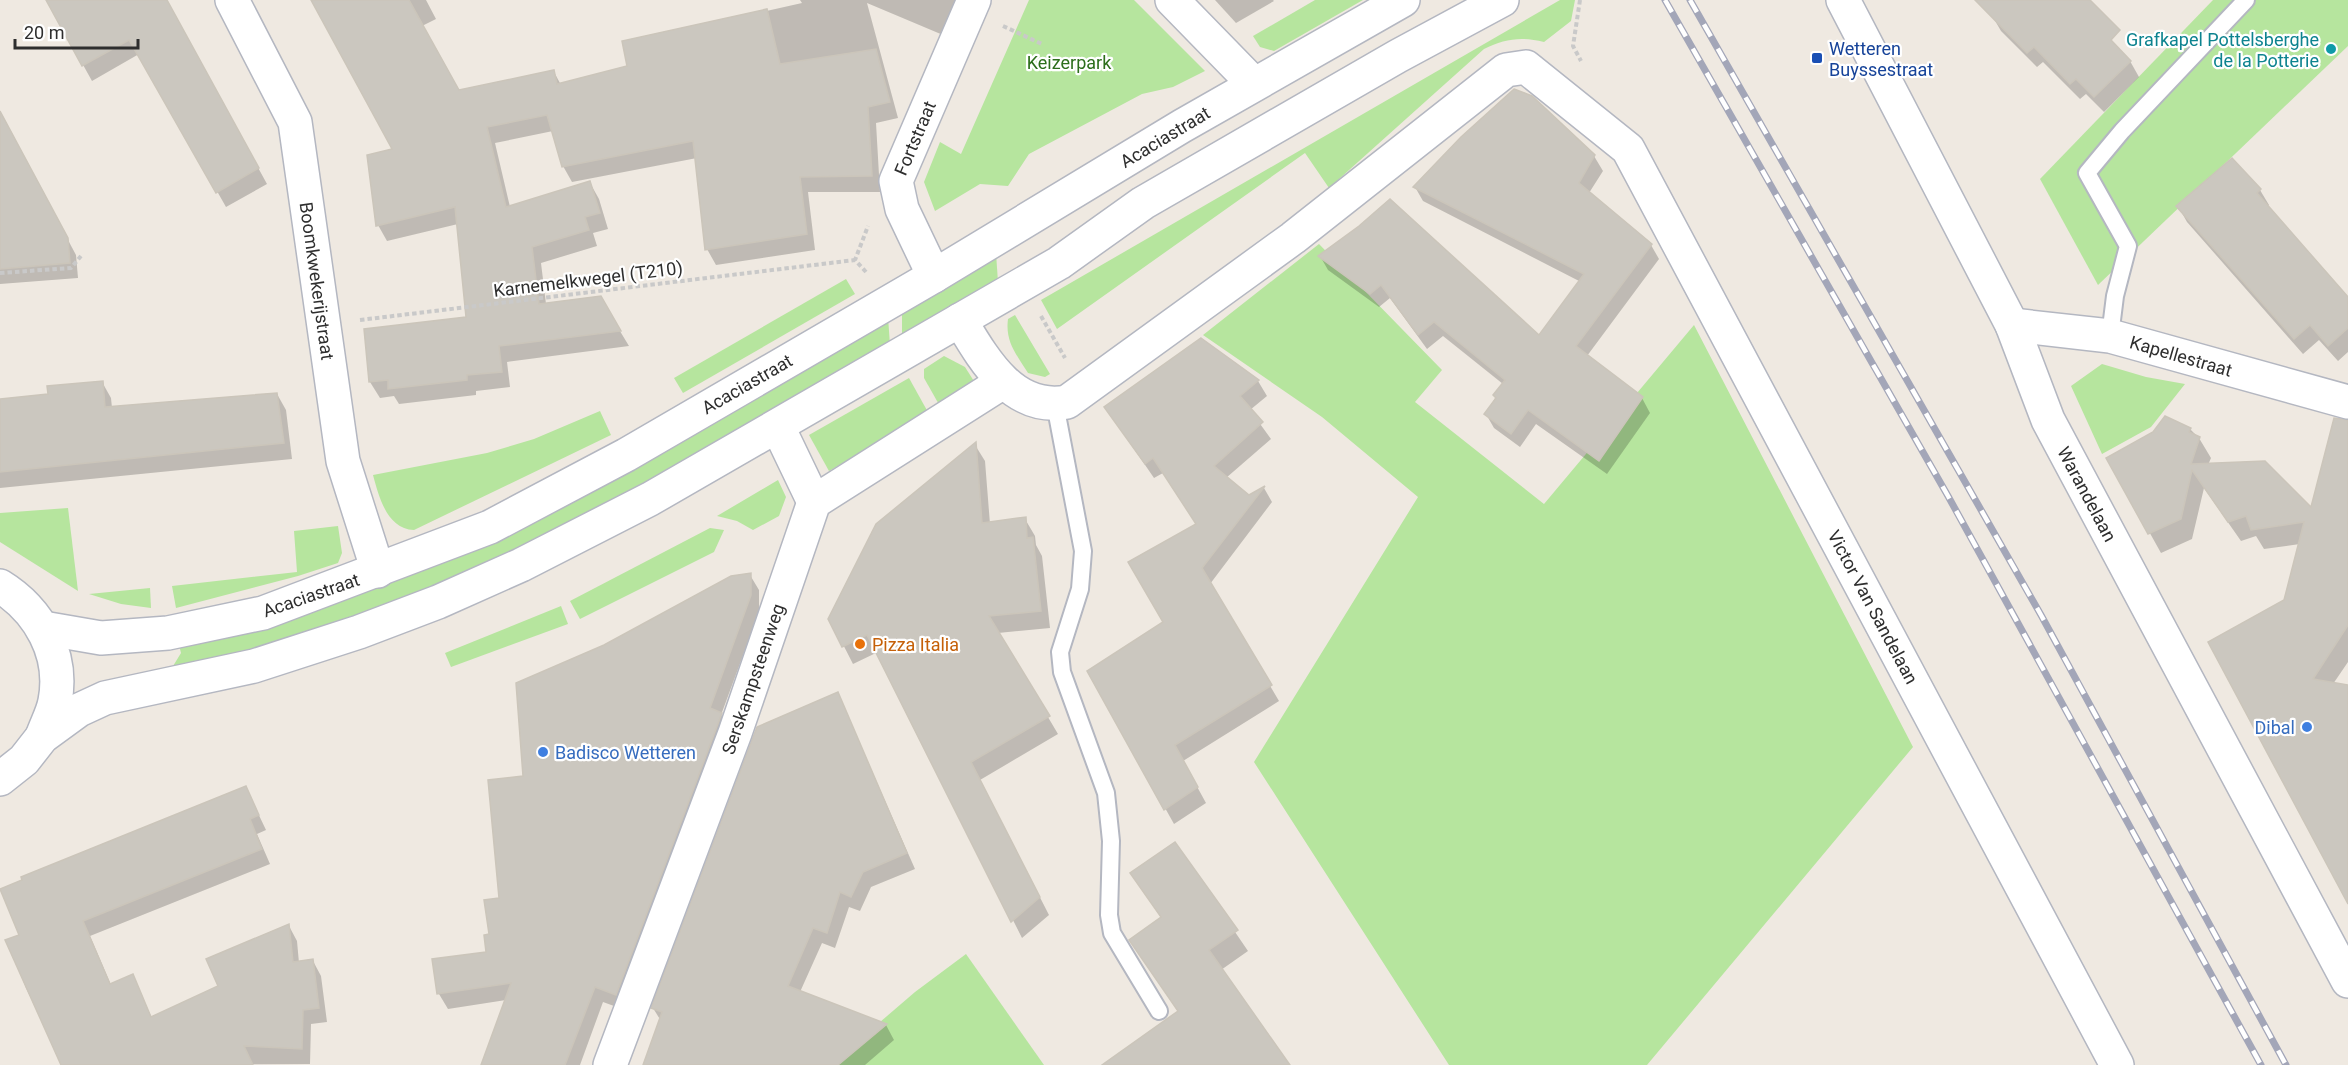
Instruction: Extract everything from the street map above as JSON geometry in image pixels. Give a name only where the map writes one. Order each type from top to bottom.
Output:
[{"type":"main road","name":"Boomkwekerijstraat","points":[[232,0],[295,122],[343,461],[378,571]]},
{"type":"main road","name":"Fortstraat","points":[[933,276],[902,209],[896,181],[974,0]]},
{"type":"main road","points":[[1172,0],[1254,84],[1274,130]]},
{"type":"main road","name":"Acaciastraat","points":[[44,628],[101,638],[168,633],[263,613],[490,527],[606,466],[933,276],[1254,84],[1402,0]]},
{"type":"main road","points":[[42,736],[79,710],[105,698],[254,666],[359,632],[438,602],[521,565],[620,514],[778,427],[1059,263],[1143,203],[1274,130],[1398,56],[1502,0]]},
{"type":"main road","name":"Warandelaan","points":[[1843,0],[2012,325],[2048,420],[2348,981]]},
{"type":"main road","name":"Victor Van Sandelaan","points":[[1055,404],[1067,402],[1221,292],[1432,130],[1506,70],[1526,67],[1628,149],[2117,1065]]},
{"type":"main road","points":[[960,320],[1003,382],[1032,401],[1055,404]]},
{"type":"main road","name":"Kapellestraat","points":[[2012,325],[2110,336],[2348,402]]},
{"type":"main road","points":[[778,427],[814,502],[1003,382]]},
{"type":"main road","name":"Serskampsteenweg","points":[[610,1065],[735,733],[814,502]]},
{"type":"main road","points":[[0,586],[19,598],[44,628],[56,663],[55,701],[42,736],[24,760],[0,779]]},
{"type":"lane","points":[[2110,336],[2115,296],[2128,246],[2087,173],[2122,131],[2246,0]]},
{"type":"lane","points":[[1055,404],[1083,551],[1080,588],[1060,652],[1062,672],[1106,793],[1111,841],[1109,915],[1112,933],[1159,1011]]},
{"type":"path","points":[[0,273],[71,268],[81,256]]},
{"type":"path","name":"Karnemelkwegel (T210)","points":[[324,325],[855,260]]},
{"type":"green space","name":"Keizerpark","points":[[1029,0],[1134,0],[1205,71],[1173,87],[1142,94],[1029,154],[1008,186],[980,184],[935,211],[924,182],[940,142],[961,154]]},
{"type":"green space","points":[[1315,0],[1363,0],[1274,51],[1260,47],[1253,36]]},
{"type":"green space","points":[[1560,0],[1575,0],[1571,21],[1544,42],[1528,39],[1513,40],[1484,49],[1329,188],[1305,153],[1057,329],[1041,300]]},
{"type":"green space","points":[[2213,0],[2348,0],[2348,46],[2098,285],[2040,179]]},
{"type":"green space","points":[[1319,244],[1442,370],[1415,402],[1544,504],[1694,325],[1913,747],[1647,1065],[1449,1065],[1254,762],[1418,497],[1322,417],[1203,335]]},
{"type":"green space","points":[[996,253],[998,282],[902,337],[902,309]]},
{"type":"green space","points":[[846,279],[855,294],[683,393],[674,378]]},
{"type":"green space","points":[[1015,315],[1050,374],[1045,377],[1028,373],[1012,347],[1008,334],[1008,319]]},
{"type":"green space","points":[[888,317],[890,345],[616,502],[444,587],[283,644],[170,671],[181,653],[179,645],[274,623]]},
{"type":"green space","points":[[944,356],[965,367],[977,386],[941,408],[924,378],[924,369]]},
{"type":"green space","points":[[2102,364],[2146,377],[2185,384],[2151,427],[2102,454],[2071,386]]},
{"type":"green space","points":[[909,378],[929,414],[829,471],[809,435]]},
{"type":"green space","points":[[600,411],[611,435],[414,530],[397,524],[381,502],[373,475],[487,453],[534,439]]},
{"type":"green space","points":[[778,480],[786,497],[779,516],[753,530],[737,521],[717,516]]},
{"type":"green space","points":[[68,508],[78,591],[0,542],[0,513]]},
{"type":"green space","points":[[338,526],[342,553],[338,563],[298,576],[176,608],[172,586],[297,572],[294,531]]},
{"type":"green space","points":[[710,528],[724,530],[714,552],[580,619],[570,601]]},
{"type":"green space","points":[[150,588],[151,608],[121,604],[89,594]]},
{"type":"green space","points":[[561,606],[568,624],[451,667],[445,653]]},
{"type":"green space","points":[[966,954],[1044,1065],[830,1065],[915,992]]},
{"type":"building","points":[[46,0],[167,0],[259,168],[216,193],[129,40],[82,66]]},
{"type":"building","points":[[311,0],[409,0],[459,90],[554,70],[557,84],[627,66],[622,41],[767,9],[780,64],[876,49],[890,102],[868,107],[872,176],[800,177],[807,234],[705,250],[693,141],[562,167],[547,115],[487,127],[506,207],[590,181],[600,213],[585,217],[589,230],[532,247],[539,304],[601,296],[621,331],[499,346],[502,372],[467,375],[467,380],[388,389],[388,380],[369,382],[364,329],[466,317],[455,207],[376,226],[367,155],[392,149]]},
{"type":"building","points":[[1975,0],[2090,0],[2120,30],[2111,40],[2131,61],[2094,97],[2076,79],[2070,84],[2034,47],[2027,53]]},
{"type":"building","points":[[1514,89],[1532,96],[1595,155],[1579,183],[1652,244],[1576,346],[1643,397],[1599,461],[1528,410],[1511,434],[1484,414],[1496,398],[1493,395],[1505,380],[1434,322],[1418,335],[1381,285],[1370,294],[1318,256],[1359,226],[1390,199],[1539,335],[1584,274],[1413,187],[1461,137]]},
{"type":"building","points":[[0,111],[68,238],[70,263],[0,269]]},
{"type":"building","points":[[2232,158],[2261,189],[2257,193],[2348,297],[2348,328],[2328,346],[2310,325],[2294,339],[2176,206]]},
{"type":"building","points":[[1201,338],[1259,380],[1240,396],[1263,422],[1214,466],[1249,495],[1265,486],[1202,568],[1272,685],[1175,745],[1198,787],[1164,810],[1087,671],[1163,622],[1128,562],[1196,524],[1153,458],[1145,464],[1104,407]]},
{"type":"building","points":[[103,381],[105,407],[277,393],[284,443],[0,472],[0,399],[48,394],[47,386]]},
{"type":"building","points":[[2165,416],[2191,428],[2189,432],[2200,437],[2191,464],[2265,461],[2311,507],[2334,418],[2348,420],[2348,625],[2313,679],[2348,685],[2348,904],[2208,642],[2284,600],[2304,522],[2251,530],[2246,516],[2228,522],[2192,470],[2181,519],[2148,534],[2106,458],[2153,432]]},
{"type":"building","points":[[976,442],[982,523],[1026,517],[1027,538],[1033,537],[1041,611],[989,616],[1050,716],[971,762],[1040,897],[1011,922],[867,635],[842,647],[828,619],[876,524]]},
{"type":"building","points":[[751,573],[751,595],[710,708],[722,713],[616,995],[595,987],[565,1065],[481,1065],[511,983],[437,994],[432,959],[486,952],[484,935],[489,934],[484,900],[499,898],[488,780],[523,776],[516,683],[604,645],[731,576]]},
{"type":"building","points":[[838,692],[907,853],[863,872],[851,897],[840,892],[827,933],[813,928],[788,986],[887,1024],[838,1065],[643,1065],[662,1012],[651,1008],[757,727]]},
{"type":"building","points":[[246,786],[259,815],[250,819],[262,849],[83,921],[110,984],[133,974],[151,1017],[218,986],[206,959],[289,924],[293,962],[313,959],[319,1008],[303,1010],[302,1049],[244,1046],[253,1065],[61,1065],[5,940],[19,935],[0,889],[22,880],[21,877]]},
{"type":"building","points":[[1175,842],[1238,930],[1209,950],[1290,1065],[1102,1065],[1178,1011],[1129,940],[1161,917],[1130,873]]},
{"type":"railway","points":[[1665,0],[1948,496],[2261,1065]]},
{"type":"railway","points":[[1690,0],[2041,615],[2286,1065]]},
{"type":"place","name":"Grafkapel Pottelsberghe de la Potterie","points":[[2331,49]]},
{"type":"place","name":"Wetteren Buyssestraat","points":[[1817,58]]},
{"type":"place","name":"Pizza Italia","points":[[860,644]]},
{"type":"place","name":"Dibal","points":[[2307,727]]},
{"type":"place","name":"Badisco Wetteren","points":[[543,752]]}]
